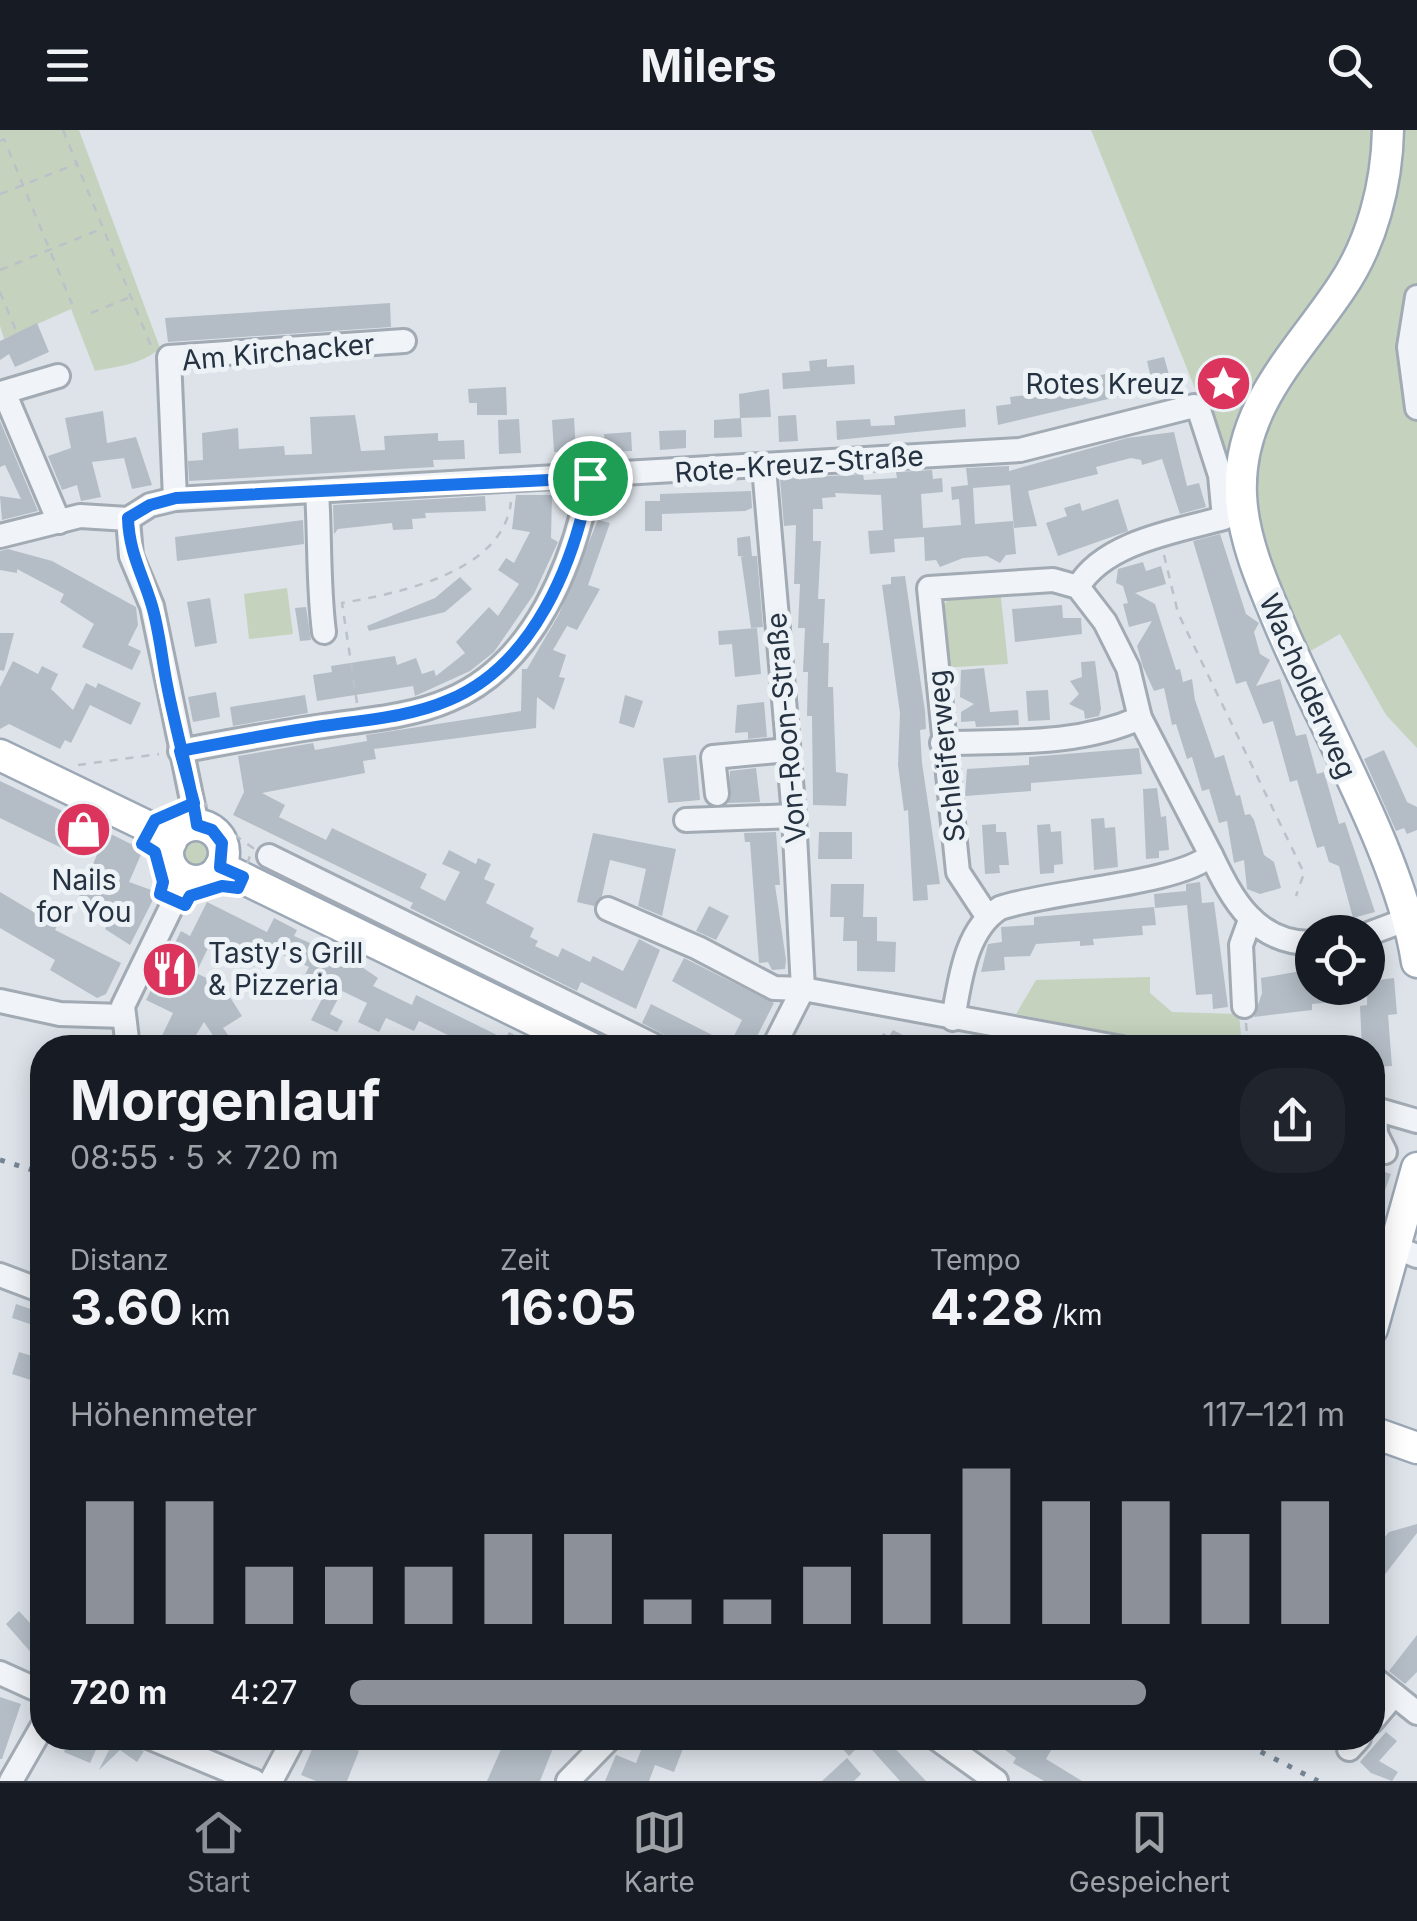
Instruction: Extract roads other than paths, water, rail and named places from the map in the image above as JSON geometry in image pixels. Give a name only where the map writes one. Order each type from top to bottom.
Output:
[{"type":"main road","name":"Wacholderweg","points":[[1388,130],[1378,205],[1353,267],[1258,403],[1241,495],[1260,576],[1408,919],[1417,962]]},
{"type":"main road","points":[[0,755],[161,835],[181,830],[196,814],[222,843],[232,872]]},
{"type":"main road","points":[[161,835],[179,890],[232,872],[565,1035]]},
{"type":"main road","points":[[1385,1293],[1407,1252],[1417,1168]]},
{"type":"main road","points":[[1385,1437],[1417,1448]]},
{"type":"street","points":[[1417,297],[1409,347],[1417,408]]},
{"type":"street","name":"Am Kirchacker","points":[[176,498],[170,357],[404,341]]},
{"type":"street","points":[[58,376],[4,392],[59,522]]},
{"type":"street","name":"Rote-Kreuz-Straße","points":[[128,518],[150,505],[176,498],[590,478],[1020,450],[1187,404],[1199,410],[1220,474],[1224,518],[1160,536],[1096,563],[1078,587]]},
{"type":"street","name":"Von-Roon-Straße","points":[[764,467],[794,816],[803,989],[780,1035]]},
{"type":"street","points":[[180,751],[450,700],[496,672],[530,636],[572,541],[590,478]]},
{"type":"street","points":[[317,492],[322,556],[318,583],[324,632]]},
{"type":"street","points":[[0,536],[94,514],[128,518],[131,556],[152,606],[196,814]]},
{"type":"street","name":"Schleiferweg","points":[[987,916],[958,872],[929,588],[1053,580],[1078,587]]},
{"type":"street","points":[[1078,587],[1104,622],[1128,668],[1140,718],[1206,859],[1250,920],[1267,932],[1295,938]]},
{"type":"street","points":[[942,743],[1059,740],[1110,732],[1140,718]]},
{"type":"street","points":[[718,794],[712,758],[788,750]]},
{"type":"street","points":[[686,820],[794,816]]},
{"type":"street","points":[[269,856],[632,1035]]},
{"type":"street","points":[[953,1018],[972,942],[987,916],[1025,900],[1206,859]]},
{"type":"street","points":[[126,1035],[123,1016],[127,996],[179,890]]},
{"type":"street","points":[[314,912],[340,893]]},
{"type":"street","points":[[608,909],[698,948],[774,988],[803,989],[1049,1035]]},
{"type":"street","points":[[1385,928],[1408,919]]},
{"type":"street","points":[[1244,1006],[1241,945],[1250,920]]},
{"type":"street","points":[[0,1001],[60,1014],[123,1016]]},
{"type":"street","points":[[1385,1112],[1417,1122]]},
{"type":"street","points":[[0,1275],[30,1287]]},
{"type":"street","points":[[0,1673],[30,1687]]},
{"type":"street","points":[[1385,1688],[1417,1713]]},
{"type":"street","points":[[1385,1706],[1394,1695]]},
{"type":"street","points":[[11,1781],[30,1748]]},
{"type":"street","points":[[180,1750],[254,1781]]},
{"type":"street","points":[[271,1781],[288,1750]]},
{"type":"street","points":[[568,1781],[598,1750]]},
{"type":"street","points":[[953,1750],[996,1781]]},
{"type":"railway","points":[[0,1160],[30,1169]]},
{"type":"railway","points":[[1257,1750],[1318,1781]]},
{"type":"place","name":"Rotes Kreuz","points":[[1224,384]]},
{"type":"place","name":"Nails for You","points":[[84,829]]},
{"type":"place","name":"Tasty's Grill & Pizzeria","points":[[169,969]]}]
